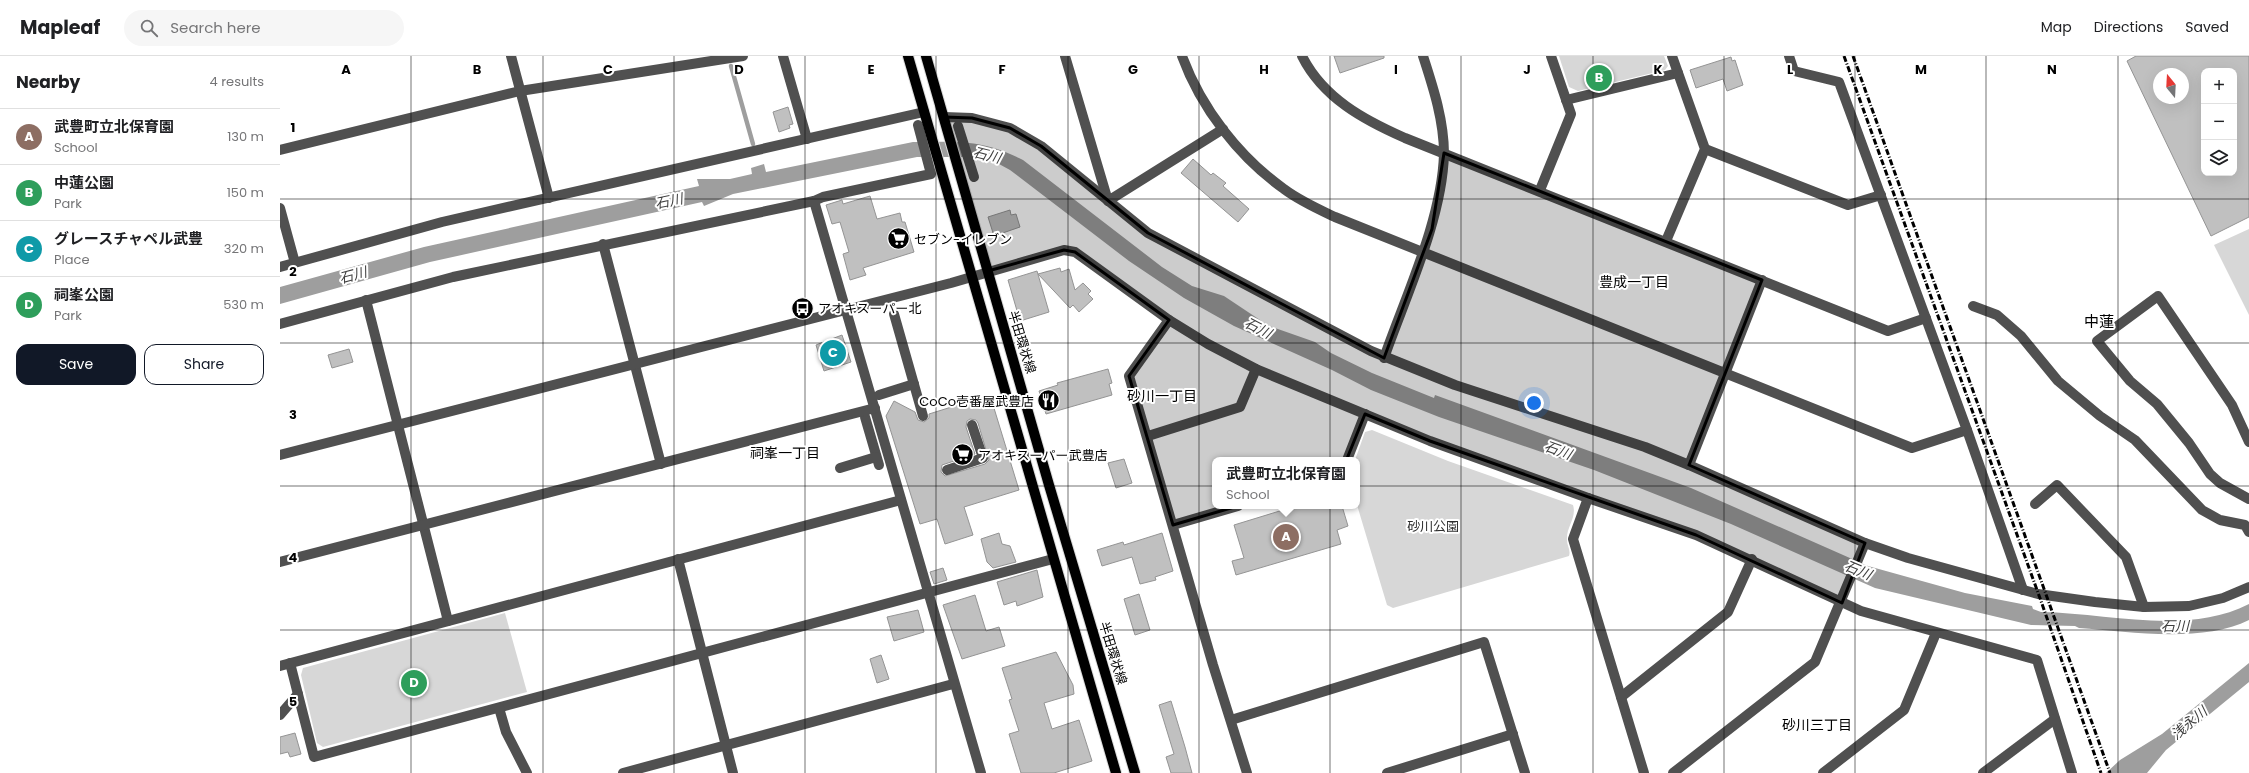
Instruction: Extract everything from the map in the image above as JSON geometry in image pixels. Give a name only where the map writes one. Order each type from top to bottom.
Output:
[{"type":"main road","points":[[908,56],[924,112],[923,124],[942,170],[971,276],[1116,773]]},
{"type":"main road","name":"半田環状線","points":[[926,56],[961,170],[988,271],[1135,773]]},
{"type":"street","points":[[511,56],[550,198]]},
{"type":"street","points":[[280,150],[520,91],[742,56]]},
{"type":"street","points":[[783,56],[807,139]]},
{"type":"street","points":[[1065,56],[1108,201]]},
{"type":"street","points":[[1182,56],[1194,83],[1223,129],[1246,157],[1285,190],[1335,217],[1912,448],[1966,430]]},
{"type":"street","points":[[1302,56],[1308,68],[1322,84],[1355,114],[1378,126],[1888,330],[1926,318]]},
{"type":"street","points":[[1384,358],[1432,229],[1444,152],[1440,112],[1423,56]]},
{"type":"street","points":[[1540,190],[1571,114],[1551,56]]},
{"type":"street","points":[[1666,241],[1705,149],[1672,56]]},
{"type":"street","points":[[1789,56],[1794,71],[1839,82],[1926,318],[2023,590]]},
{"type":"street","points":[[1566,100],[1678,74]]},
{"type":"street","points":[[280,267],[442,222],[924,112]]},
{"type":"street","points":[[945,121],[972,118],[1010,128],[1041,146],[1148,233],[1384,358],[1455,385],[1645,448],[1689,465],[1865,543],[1908,558],[2047,596],[2144,607],[2189,606],[2223,598],[2249,587]]},
{"type":"street","points":[[280,324],[453,276],[814,201],[823,197],[931,174],[923,124]]},
{"type":"street","points":[[958,126],[974,177]]},
{"type":"street","points":[[1108,201],[1223,129]]},
{"type":"street","points":[[1705,149],[1848,205],[1881,195]]},
{"type":"street","points":[[814,201],[981,773]]},
{"type":"street","points":[[280,208],[295,263]]},
{"type":"street","points":[[604,244],[661,464]]},
{"type":"street","points":[[280,455],[847,310],[1064,250],[1075,252],[1169,320],[1208,344],[1256,368],[1365,414],[1430,441],[1588,498],[1696,534],[1861,611],[2037,660],[2072,773]]},
{"type":"street","points":[[1689,465],[1762,280]]},
{"type":"street","points":[[2249,442],[2232,405],[2158,296],[2097,341],[2130,382],[2157,404],[2189,443],[2210,474],[2220,483],[2249,499]]},
{"type":"street","points":[[366,300],[448,621]]},
{"type":"street","points":[[1973,306],[1997,315],[2021,336],[2058,381],[2100,416],[2135,440],[2202,510],[2220,520],[2245,525],[2249,532]]},
{"type":"street","points":[[894,314],[923,416]]},
{"type":"street","points":[[1169,320],[1129,376],[1247,773]]},
{"type":"street","points":[[1148,436],[1240,407],[1256,368]]},
{"type":"street","points":[[879,395],[914,384]]},
{"type":"street","points":[[280,562],[874,408]]},
{"type":"street","points":[[1348,457],[1365,414]]},
{"type":"street","points":[[840,468],[877,461],[865,417]]},
{"type":"street","points":[[947,470],[983,458],[972,425]]},
{"type":"street","points":[[2035,504],[2057,485],[2126,557],[2144,607]]},
{"type":"street","points":[[1588,498],[1573,539],[1644,773]]},
{"type":"street","points":[[901,500],[285,664],[298,694],[314,757],[702,654],[767,634],[1053,559]]},
{"type":"street","points":[[1173,525],[1228,509]]},
{"type":"street","points":[[1673,773],[1815,662],[1842,603],[1865,543]]},
{"type":"street","points":[[678,559],[733,773]]},
{"type":"street","points":[[1621,697],[1728,612],[1752,559]]},
{"type":"street","points":[[1824,772],[1904,710],[1936,633]]},
{"type":"street","points":[[1231,720],[1484,642],[1525,773]]},
{"type":"street","points":[[622,773],[954,684]]},
{"type":"street","points":[[280,715],[298,694]]},
{"type":"street","points":[[499,708],[506,732],[527,773]]},
{"type":"street","points":[[1983,773],[2055,719]]},
{"type":"street","points":[[1387,773],[1513,734]]},
{"type":"highlighted area","points":[[944,117],[972,118],[1010,128],[1041,146],[1148,233],[1384,358],[1432,229],[1444,153],[1762,280],[1689,465],[1865,543],[1842,603],[1696,535],[1430,441],[1365,414],[1340,476],[1173,525],[1129,376],[1169,320],[1075,252],[1064,250],[988,271]]},
{"type":"green space","points":[[1559,56],[1664,56],[1668,66],[1665,70],[1578,91],[1569,87]]},
{"type":"green space","points":[[2249,229],[2249,315],[2214,245]]},
{"type":"green space","name":"砂川公園","points":[[1372,430],[1448,461],[1573,505],[1574,514],[1567,535],[1567,542],[1570,552],[1569,556],[1393,608],[1387,605],[1358,509],[1360,509],[1360,457],[1356,457],[1365,432]]},
{"type":"green space","points":[[505,613],[527,692],[323,747],[317,743],[301,675],[303,668]]},
{"type":"water","name":"石川","points":[[913,142],[969,143],[994,148],[1008,153],[1023,160],[1162,267],[1192,286],[1224,296],[1269,326],[1315,342],[1331,353],[1372,373],[1434,398],[1435,395],[1691,488],[1868,566],[1965,593],[2032,606],[2033,609],[2041,612],[2173,621],[2199,619],[2225,614],[2249,604],[2249,620],[2231,627],[2210,632],[2189,634],[2143,633],[2079,628],[2075,626],[2031,625],[1875,588],[1731,524],[1594,470],[1439,417],[1371,390],[1332,370],[1234,326],[1184,298],[1129,261],[1010,170],[999,164],[974,157],[917,157],[733,194],[704,206],[702,202],[430,262],[280,304],[280,287],[424,247],[699,186],[697,179],[730,179],[752,174],[751,168],[764,164],[766,172]]},
{"type":"water","name":"浅永川","points":[[2249,663],[2249,682],[2166,750],[2147,773],[2106,773],[2120,760],[2162,734]]},
{"type":"building","points":[[1334,56],[1384,56],[1384,58],[1340,73]]},
{"type":"building","points":[[2136,56],[2249,56],[2249,217],[2211,236],[2127,61]]},
{"type":"building","points":[[1731,57],[1732,61],[1735,60],[1743,85],[1727,91],[1723,79],[1696,88],[1690,70]]},
{"type":"building","points":[[788,107],[793,124],[789,125],[790,128],[779,132],[773,112]]},
{"type":"building","points":[[1193,159],[1211,175],[1213,173],[1226,183],[1223,186],[1249,209],[1238,222],[1181,173]]},
{"type":"building","points":[[870,196],[877,219],[900,213],[902,222],[905,222],[914,252],[863,268],[866,275],[850,280],[843,254],[849,252],[840,222],[832,224],[826,205],[842,200],[843,204]]},
{"type":"building","points":[[1010,210],[1011,215],[1016,214],[1020,227],[994,236],[988,217]]},
{"type":"building","points":[[1060,268],[1061,272],[1069,269],[1075,290],[1083,283],[1091,291],[1088,294],[1093,299],[1079,312],[1073,305],[1070,308],[1038,274]]},
{"type":"building","points":[[1037,271],[1049,312],[1020,321],[1008,280]]},
{"type":"building","points":[[842,335],[851,362],[824,371],[816,345]]},
{"type":"building","points":[[349,349],[353,362],[332,368],[328,355]]},
{"type":"building","points":[[1108,369],[1112,383],[1109,384],[1112,395],[1046,414],[1039,391],[1058,385],[1057,383]]},
{"type":"building","points":[[990,395],[1019,490],[964,507],[973,535],[945,544],[937,519],[920,524],[886,416],[894,401],[915,412],[918,420],[924,422],[929,418],[929,414]],"holes":[[[970,419],[976,420],[989,460],[985,464],[945,476],[941,472],[942,465],[975,454],[966,427],[967,421]]]},
{"type":"building","points":[[1124,459],[1132,483],[1116,488],[1108,463]]},
{"type":"building","points":[[1286,509],[1343,509],[1348,526],[1337,530],[1341,544],[1236,575],[1232,561],[1244,558],[1234,525]]},
{"type":"building","points":[[999,533],[1002,544],[1010,546],[1016,562],[993,568],[987,562],[981,539]]},
{"type":"building","points":[[1162,533],[1173,571],[1155,577],[1156,580],[1140,584],[1132,557],[1102,566],[1097,550],[1123,542],[1124,545]]},
{"type":"building","points":[[943,568],[947,580],[934,584],[930,572]]},
{"type":"building","points":[[1037,570],[1043,597],[1017,606],[1016,601],[1004,605],[997,582]]},
{"type":"building","points":[[1139,594],[1150,630],[1135,635],[1124,599]]},
{"type":"building","points":[[975,595],[986,631],[999,627],[1005,646],[962,659],[943,605]]},
{"type":"building","points":[[918,610],[924,632],[894,641],[887,617]]},
{"type":"building","points":[[1056,652],[1073,685],[1074,694],[1044,703],[1052,729],[1079,720],[1092,761],[1054,773],[1021,773],[1009,734],[1019,731],[1009,700],[1012,699],[1002,668]]},
{"type":"building","points":[[881,655],[889,679],[877,683],[870,659]]},
{"type":"building","points":[[1171,701],[1192,773],[1171,773],[1166,757],[1174,754],[1159,705]]},
{"type":"building","points":[[295,733],[301,754],[290,757],[288,752],[280,754],[280,737]]},
{"type":"waterway","points":[[731,66],[753,144]]},
{"type":"railway","points":[[1844,56],[2041,601],[2101,773]]},
{"type":"railway","points":[[1853,56],[2110,773]]},
{"type":"place","name":"中蓮公園","points":[[1599,78]]},
{"type":"place","name":"セブン-イレブン","points":[[899,239]]},
{"type":"place","name":"アオキスーパー北","points":[[803,308]]},
{"type":"place","name":"グレースチャペル武豊","points":[[833,353]]},
{"type":"place","name":"CoCo壱番屋武豊店","points":[[1049,401]]},
{"type":"place","name":"アオキスーパー武豊店","points":[[962,455]]},
{"type":"place","name":"武豊町立北保育園","points":[[1286,537]]},
{"type":"place","name":"祠峯公園","points":[[414,683]]},
{"type":"district","name":"豊成一丁目","points":[[1634,282]]},
{"type":"district","name":"中蓮","points":[[2099,321]]},
{"type":"district","name":"砂川一丁目","points":[[1162,396]]},
{"type":"district","name":"祠峯一丁目","points":[[785,453]]},
{"type":"district","name":"砂川三丁目","points":[[1817,725]]}]
